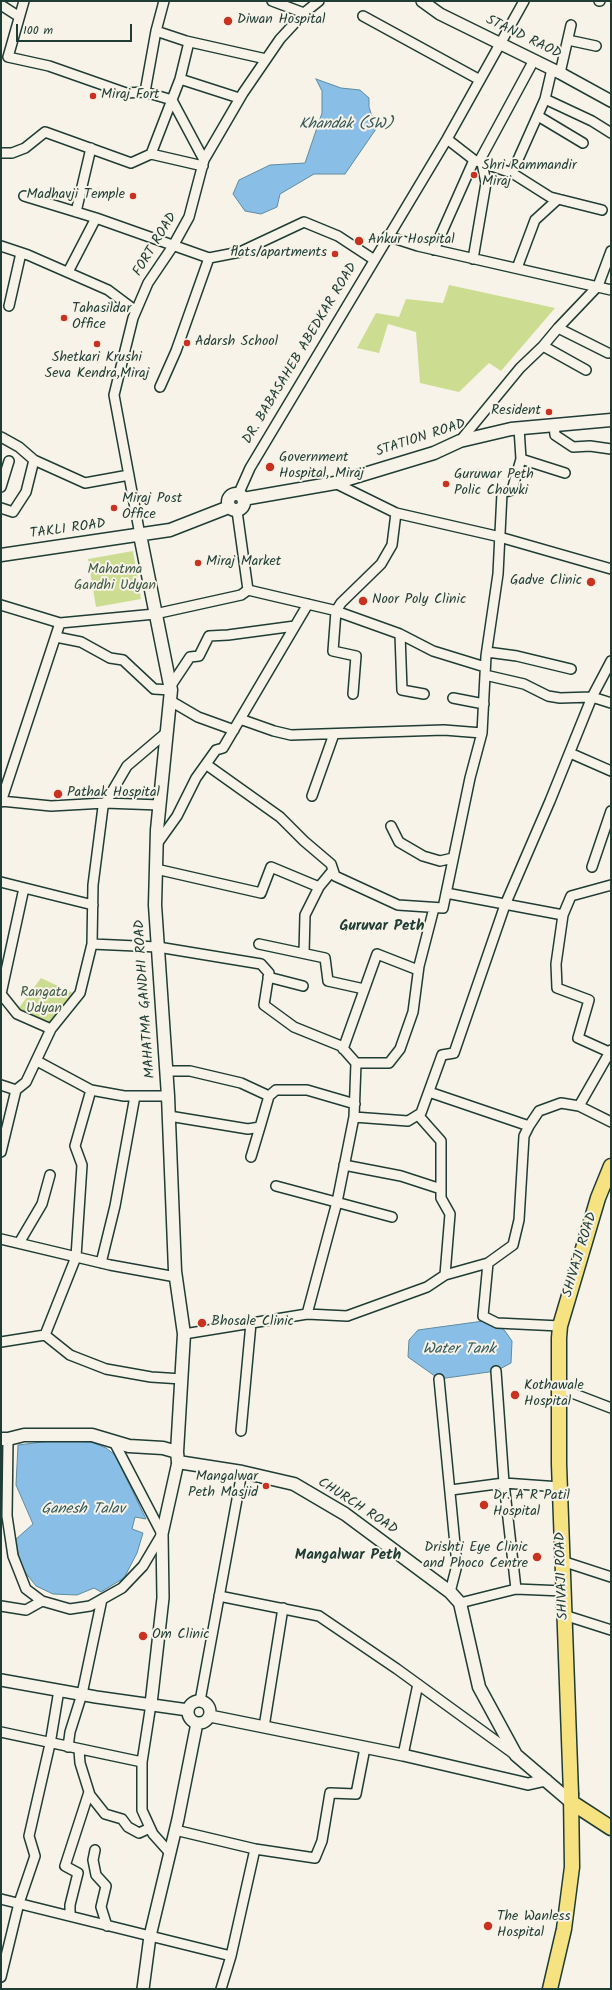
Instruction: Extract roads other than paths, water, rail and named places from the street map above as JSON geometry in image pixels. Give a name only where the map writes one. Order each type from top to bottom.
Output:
[{"type":"main road","name":"STATION ROAD","points":[[241,497],[335,483],[434,453],[460,440],[519,428],[611,420]]},
{"type":"main road","points":[[233,509],[243,507],[241,497]]},
{"type":"main road","name":"TAKLI ROAD","points":[[1,555],[170,530],[233,509]]},
{"type":"main road","name":"MAHATMA GANDHI ROAD","points":[[140,535],[170,693],[157,844],[155,905],[168,1096],[176,1276],[184,1334],[178,1457]]},
{"type":"main road","name":"SHIVAJI ROAD","points":[[550,1989],[564,1929],[572,1867],[560,1487],[560,1326],[598,1198],[611,1166]]},
{"type":"main road","name":"CHURCH ROAD","points":[[4,1439],[24,1435],[92,1435],[129,1446],[163,1448],[178,1457],[294,1484],[345,1514],[450,1592],[460,1603],[479,1687],[516,1755],[546,1780],[571,1798]]},
{"type":"main road","points":[[571,1798],[611,1819]]},
{"type":"main road","points":[[571,1798],[611,1828]]},
{"type":"street","points":[[24,1],[18,16],[8,57],[49,66],[126,93],[145,92],[172,100],[204,163]]},
{"type":"street","points":[[145,92],[156,31],[164,1]]},
{"type":"street","points":[[272,1],[304,13]]},
{"type":"street","name":"FORT ROAD","points":[[140,535],[114,395],[136,311],[148,283],[173,246],[189,217],[204,163],[240,98],[280,39],[304,13],[319,1]]},
{"type":"street","name":"DR. BABASAHEB ABEDKAR ROAD","points":[[241,497],[250,468],[373,259],[447,139],[499,43],[524,1]]},
{"type":"street","name":"STAND RAOD","points":[[425,2],[440,14],[556,71],[611,101]]},
{"type":"street","points":[[1,6],[18,16]]},
{"type":"street","points":[[363,16],[480,80]]},
{"type":"street","points":[[512,173],[545,100],[568,40],[571,25]]},
{"type":"street","points":[[156,31],[190,42],[266,59]]},
{"type":"street","points":[[568,40],[596,46]]},
{"type":"street","points":[[151,154],[180,79],[190,42]]},
{"type":"street","points":[[434,250],[478,160],[481,158],[534,60]]},
{"type":"street","points":[[180,79],[240,98]]},
{"type":"street","points":[[545,100],[592,121],[611,133]]},
{"type":"street","points":[[538,116],[583,143]]},
{"type":"street","points":[[1,153],[12,153],[25,148],[45,132],[131,163],[151,154],[204,163]]},
{"type":"street","points":[[447,139],[478,160],[512,173],[550,197],[602,210]]},
{"type":"street","points":[[76,212],[91,148]]},
{"type":"street","points":[[473,259],[486,183],[478,160]]},
{"type":"street","points":[[24,196],[96,218],[209,258],[240,252],[304,222],[338,236],[373,259]]},
{"type":"street","points":[[517,268],[535,220],[558,199]]},
{"type":"street","points":[[68,272],[96,218]]},
{"type":"street","points":[[387,236],[434,250],[611,290]]},
{"type":"street","points":[[1,246],[68,272],[108,290],[136,311]]},
{"type":"street","points":[[460,440],[520,368],[543,346],[598,286],[611,251]]},
{"type":"street","points":[[9,306],[21,253]]},
{"type":"street","points":[[160,387],[176,351],[209,258]]},
{"type":"street","points":[[558,328],[608,352]]},
{"type":"street","points":[[543,346],[586,370]]},
{"type":"street","points":[[554,425],[556,435],[573,447],[590,446],[611,449]]},
{"type":"street","points":[[207,765],[280,817],[304,842],[331,864],[335,876],[398,905],[443,908],[470,778],[482,733],[485,671],[498,574],[501,538],[502,493],[512,490],[521,459],[519,428]]},
{"type":"street","points":[[1,437],[19,447],[34,460],[86,483],[129,475]]},
{"type":"street","points":[[521,459],[565,473]]},
{"type":"street","points":[[1,508],[13,512],[26,492],[34,460]]},
{"type":"street","points":[[1,487],[9,461]]},
{"type":"street","points":[[335,483],[396,513],[501,538],[611,568]]},
{"type":"street","points":[[233,509],[248,590]]},
{"type":"street","points":[[353,694],[356,656],[333,651],[336,611],[341,603],[381,564],[392,545],[396,513]]},
{"type":"street","points":[[2,608],[60,623],[155,614],[241,595],[248,590],[336,611],[400,634],[433,651],[524,684],[548,696],[560,698],[592,697],[611,703]]},
{"type":"street","points":[[157,844],[178,816],[196,778],[207,765],[216,750],[223,748],[308,604]]},
{"type":"street","points":[[60,623],[1,802],[51,806],[105,803],[160,805]]},
{"type":"street","points":[[170,693],[190,657],[200,656],[209,636],[228,636],[295,626]]},
{"type":"street","points":[[400,634],[402,690],[424,694]]},
{"type":"street","points":[[56,637],[81,642],[110,658],[123,660],[154,689],[170,693],[198,717],[234,730]]},
{"type":"street","points":[[487,652],[517,656],[572,669]]},
{"type":"street","points":[[354,1117],[408,1121],[421,1113],[442,1055],[454,1053],[505,905],[570,753],[592,697],[611,661]]},
{"type":"street","points":[[453,698],[484,704]]},
{"type":"street","points":[[240,719],[274,731],[291,735],[444,730],[482,733]]},
{"type":"street","points":[[1,1152],[16,1090],[26,1082],[51,1030],[80,993],[92,944],[93,884],[102,807],[127,766],[167,732]]},
{"type":"street","points":[[312,796],[334,734]]},
{"type":"street","points":[[570,753],[611,771]]},
{"type":"street","points":[[592,866],[611,811]]},
{"type":"street","points":[[391,826],[399,842],[422,856],[440,861],[453,858]]},
{"type":"street","points":[[156,869],[261,893],[271,867],[318,887]]},
{"type":"street","points":[[304,953],[305,915],[318,887],[333,870]]},
{"type":"street","points":[[1,882],[93,905]]},
{"type":"street","points":[[579,1106],[610,1051],[578,1038],[589,1000],[557,988],[556,964],[563,915],[571,896],[611,885]]},
{"type":"street","points":[[24,888],[5,968],[1,994],[18,1014],[51,1030]]},
{"type":"street","points":[[446,893],[563,915]]},
{"type":"street","points":[[356,1063],[389,1063],[400,1049],[414,1012],[418,970],[434,908]]},
{"type":"street","points":[[92,944],[158,947],[261,964],[269,973],[264,1005],[294,1027],[341,1046],[356,1063],[354,1117],[337,1202],[307,1314]]},
{"type":"street","points":[[259,944],[325,958],[328,981],[364,989]]},
{"type":"street","points":[[343,1049],[377,954],[418,970]]},
{"type":"street","points":[[268,977],[303,986]]},
{"type":"street","points":[[36,1061],[91,1090],[124,1096],[168,1096]]},
{"type":"street","points":[[166,1070],[190,1071],[241,1083],[269,1096]]},
{"type":"street","points":[[1,1086],[16,1090]]},
{"type":"street","points":[[45,1335],[76,1257],[82,1165],[75,1146],[91,1090]]},
{"type":"street","points":[[251,1157],[269,1096],[276,1090],[307,1090],[355,1104]]},
{"type":"street","points":[[429,1092],[529,1126]]},
{"type":"street","points":[[101,1263],[115,1206],[135,1096]]},
{"type":"street","points":[[184,1334],[307,1314],[347,1316],[427,1287],[445,1275],[488,1263],[513,1245],[519,1220],[524,1136],[539,1111],[561,1103],[579,1106],[611,1122]]},
{"type":"street","points":[[418,1115],[441,1141],[441,1198],[450,1214],[445,1275]]},
{"type":"street","points":[[169,1116],[248,1130],[260,1127]]},
{"type":"street","points":[[344,1165],[401,1176],[441,1189]]},
{"type":"street","points":[[19,1243],[42,1204],[50,1175]]},
{"type":"street","points":[[276,1186],[392,1217]]},
{"type":"street","points":[[1,1239],[101,1263],[176,1276]]},
{"type":"street","points":[[488,1263],[483,1316],[498,1323],[560,1326]]},
{"type":"street","points":[[241,1432],[251,1323]]},
{"type":"street","points":[[1,1342],[45,1335],[70,1355],[106,1369],[151,1377],[182,1379]]},
{"type":"street","points":[[496,1371],[504,1483],[516,1589]]},
{"type":"street","points":[[439,1379],[451,1490],[457,1565],[450,1592]]},
{"type":"street","points":[[559,1388],[611,1408]]},
{"type":"street","points":[[4,1439],[4,1516],[13,1556],[26,1589],[42,1601],[70,1609],[90,1606],[102,1600],[122,1588],[143,1566],[162,1534]]},
{"type":"street","points":[[114,1442],[162,1534]]},
{"type":"street","points":[[170,1853],[153,1834],[142,1810],[142,1762],[151,1704],[163,1598],[162,1534],[178,1457]]},
{"type":"street","points":[[200,1701],[242,1472]]},
{"type":"street","points":[[451,1490],[504,1483],[560,1487]]},
{"type":"street","points":[[151,1552],[162,1569]]},
{"type":"street","points":[[562,1561],[611,1577]]},
{"type":"street","points":[[460,1603],[516,1589],[563,1591]]},
{"type":"street","points":[[219,1596],[319,1616],[418,1684],[516,1755]]},
{"type":"street","points":[[68,1747],[70,1732],[82,1694],[102,1600]]},
{"type":"street","points":[[1,1606],[26,1610],[42,1601]]},
{"type":"street","points":[[264,1727],[283,1608]]},
{"type":"street","points":[[564,1615],[611,1630]]},
{"type":"street","points":[[1,1680],[188,1710]]},
{"type":"street","points":[[403,1755],[418,1684]]},
{"type":"street","points":[[1,1977],[19,1903],[35,1856],[29,1836],[50,1744],[59,1690]]},
{"type":"street","points":[[200,1701],[208,1705],[210,1716],[205,1722],[197,1723],[191,1720],[188,1710],[192,1703],[200,1701]]},
{"type":"street","points":[[210,1716],[403,1755],[528,1784],[546,1780]]},
{"type":"street","points":[[144,1989],[150,1936],[170,1853],[197,1723]]},
{"type":"street","points":[[1,1732],[50,1744],[142,1762]]},
{"type":"street","points":[[175,1830],[255,1849],[316,1858],[322,1841],[330,1793],[356,1794],[365,1748]]},
{"type":"street","points":[[80,1750],[80,1763],[89,1792],[105,1814],[122,1819],[128,1826],[139,1833],[150,1828]]},
{"type":"street","points":[[70,1916],[70,1905],[78,1873],[64,1866],[89,1792]]},
{"type":"street","points":[[221,1989],[231,1956],[255,1849]]},
{"type":"street","points":[[95,1850],[93,1860],[96,1875],[106,1886],[101,1907],[107,1926]]},
{"type":"street","points":[[1,1899],[231,1956]]},
{"type":"water","name":"Khandak (SW)","points":[[316,79],[341,88],[360,90],[369,98],[369,107],[376,129],[345,174],[314,174],[280,194],[277,207],[261,214],[245,211],[233,194],[239,180],[270,165],[305,163],[322,113],[322,91]]},
{"type":"water","name":"Water Tank","points":[[491,1320],[505,1331],[512,1341],[511,1363],[496,1371],[439,1379],[408,1357],[409,1340],[418,1330]]},
{"type":"water","name":"Ganesh Talav","points":[[58,1440],[91,1442],[106,1448],[115,1455],[146,1519],[135,1517],[132,1529],[143,1533],[137,1553],[124,1578],[101,1592],[94,1588],[77,1595],[53,1594],[36,1586],[21,1567],[15,1540],[33,1524],[16,1485],[18,1445]]},
{"type":"place","name":"Diwan Hospital","points":[[228,21]]},
{"type":"place","name":"Miraj Fort","points":[[93,96]]},
{"type":"place","name":"Shri Rammandir Miraj","points":[[474,175]]},
{"type":"place","name":"Madhavji Temple","points":[[133,196]]},
{"type":"place","name":"Ankur Hospital","points":[[359,241]]},
{"type":"place","name":"flats/apartments","points":[[335,254]]},
{"type":"place","name":"Tahasildar Office","points":[[64,318]]},
{"type":"place","name":"Adarsh School","points":[[187,343]]},
{"type":"place","name":"Shetkari Krushi Seva Kendra,Miraj","points":[[97,344]]},
{"type":"place","name":"Resident","points":[[549,412]]},
{"type":"place","name":"Government Hospital, Miraj","points":[[270,467]]},
{"type":"place","name":"Guruwar Peth Polic Chowki","points":[[446,484]]},
{"type":"place","name":"Miraj Post Office","points":[[114,508]]},
{"type":"place","name":"Miraj Market","points":[[198,563]]},
{"type":"place","name":"Gadve Clinic","points":[[591,582]]},
{"type":"place","name":"Noor Poly Clinic","points":[[363,601]]},
{"type":"place","name":"Pathak Hospital","points":[[58,794]]},
{"type":"place","name":"Bhosale Clinic","points":[[202,1323]]},
{"type":"place","name":"Kothawale Hospital","points":[[515,1395]]},
{"type":"place","name":"Mangalwar Peth Masjid","points":[[266,1486]]},
{"type":"place","name":"Dr. A R Patil Hospital","points":[[484,1505]]},
{"type":"place","name":"Drishti Eye Clinic and Phoco Centre","points":[[537,1557]]},
{"type":"place","name":"Om Clinic","points":[[143,1636]]},
{"type":"place","name":"The Wanless Hospital","points":[[488,1926]]},
{"type":"district","name":"Guruvar Peth","points":[[382,927]]},
{"type":"district","name":"Mangalwar Peth","points":[[348,1556]]},
{"type":"park label","name":"Mahatma Gandhi Udyan","points":[[115,580]]},
{"type":"park label","name":"Rangata Udyan","points":[[44,1002]]}]
